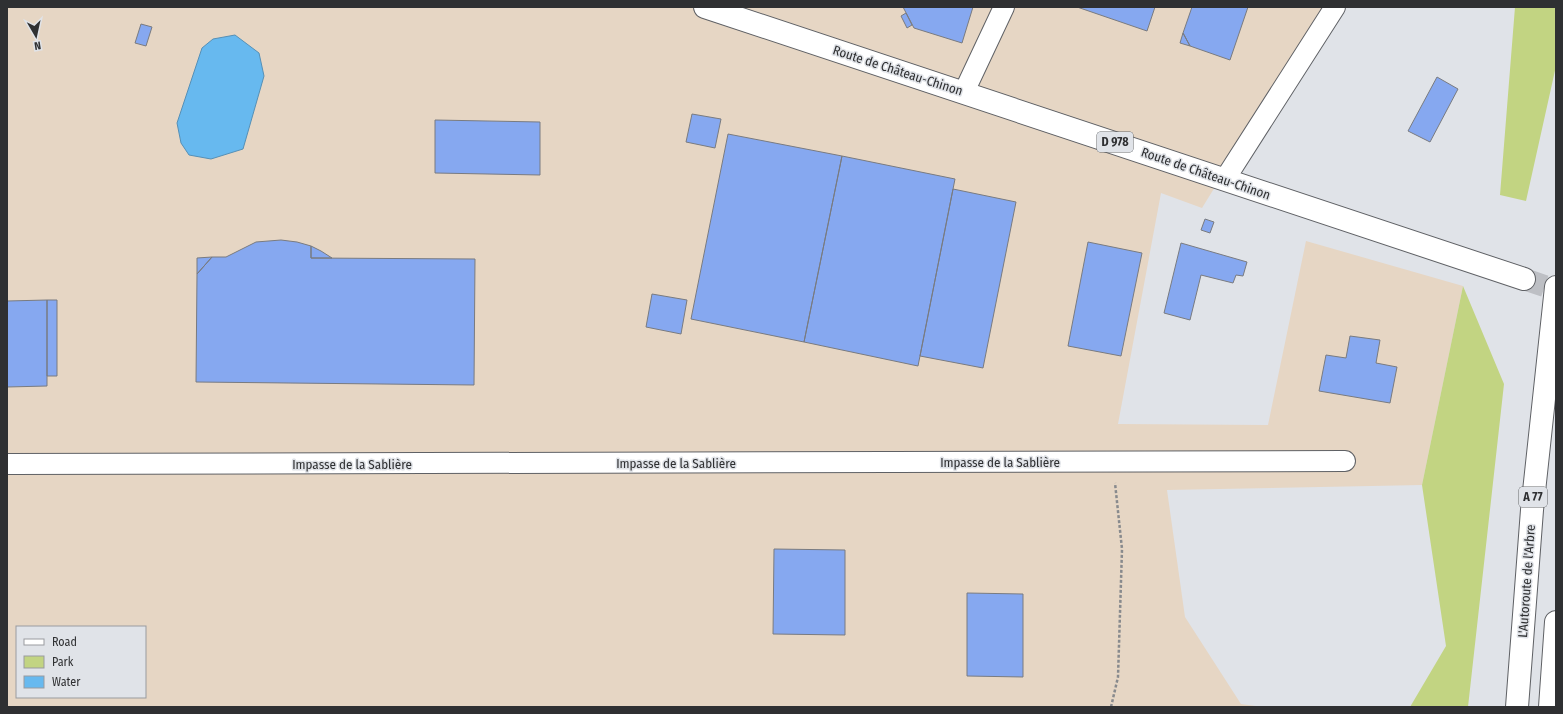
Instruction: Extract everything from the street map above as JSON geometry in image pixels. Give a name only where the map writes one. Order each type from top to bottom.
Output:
[{"type":"main road","name":"Route de Château-Chinon","points":[[705,7],[1524,279]]},
{"type":"main road","name":"L'Autoroute de l'Arbre","points":[[1517,707],[1532,510],[1556,287]]},
{"type":"main road","points":[[1550,707],[1556,622]]},
{"type":"street","points":[[964,92],[1004,7]]},
{"type":"street","points":[[1225,179],[1335,7]]},
{"type":"street","name":"Impasse de la Sablière","points":[[7,464],[1345,461]]},
{"type":"path","points":[[1111,707],[1118,677],[1122,549],[1113,462]]},
{"type":"shaded area","points":[[7,7],[1326,7],[1202,208],[1161,193],[1118,424],[1268,425],[1306,241],[1463,286],[1422,485],[1167,490],[1185,617],[1241,704],[1263,707],[7,707]]},
{"type":"green space","points":[[1515,7],[1556,7],[1556,66],[1526,201],[1500,195]]},
{"type":"green space","points":[[1463,286],[1504,384],[1468,707],[1410,707],[1446,646],[1422,485]]},
{"type":"water","points":[[235,35],[259,53],[264,76],[243,149],[211,159],[189,155],[181,143],[177,123],[202,48],[213,39]]},
{"type":"building","points":[[903,7],[973,7],[962,43],[914,28]]},
{"type":"building","points":[[1077,7],[1155,7],[1147,31]]},
{"type":"building","points":[[1192,7],[1248,7],[1230,60],[1190,46],[1183,33]]},
{"type":"building","points":[[906,13],[912,25],[907,28],[901,16]]},
{"type":"building","points":[[141,24],[152,27],[146,46],[135,43]]},
{"type":"building","points":[[1183,33],[1190,46],[1180,43]]},
{"type":"building","points":[[1437,77],[1458,89],[1430,142],[1408,131]]},
{"type":"building","points":[[692,114],[721,119],[715,148],[686,142]]},
{"type":"building","points":[[435,120],[540,122],[540,175],[435,173]]},
{"type":"building","points":[[728,134],[842,156],[804,342],[691,319]]},
{"type":"building","points":[[842,156],[955,179],[918,366],[804,342]]},
{"type":"building","points":[[953,189],[1016,202],[983,368],[920,356]]},
{"type":"building","points":[[1205,219],[1214,222],[1210,233],[1201,230]]},
{"type":"building","points":[[281,240],[311,246],[311,258],[475,259],[474,385],[196,382],[197,274],[212,257],[226,257],[256,242]]},
{"type":"building","points":[[1088,242],[1142,253],[1121,356],[1068,346]]},
{"type":"building","points":[[1181,243],[1247,262],[1243,276],[1236,275],[1233,283],[1201,275],[1190,320],[1164,313]]},
{"type":"building","points":[[311,246],[321,251],[332,258],[311,258]]},
{"type":"building","points":[[212,257],[197,274],[197,258]]},
{"type":"building","points":[[652,294],[687,300],[681,334],[646,327]]},
{"type":"building","points":[[47,300],[57,300],[57,376],[47,376]]},
{"type":"building","points":[[47,300],[47,386],[7,387],[7,301]]},
{"type":"building","points":[[1350,336],[1380,340],[1376,363],[1397,367],[1390,403],[1319,391],[1326,355],[1346,358]]},
{"type":"building","points":[[774,549],[845,550],[845,635],[773,634]]},
{"type":"building","points":[[967,593],[1023,594],[1023,677],[967,676]]},
{"type":"tunnel","points":[[1524,279],[1556,290]]}]
